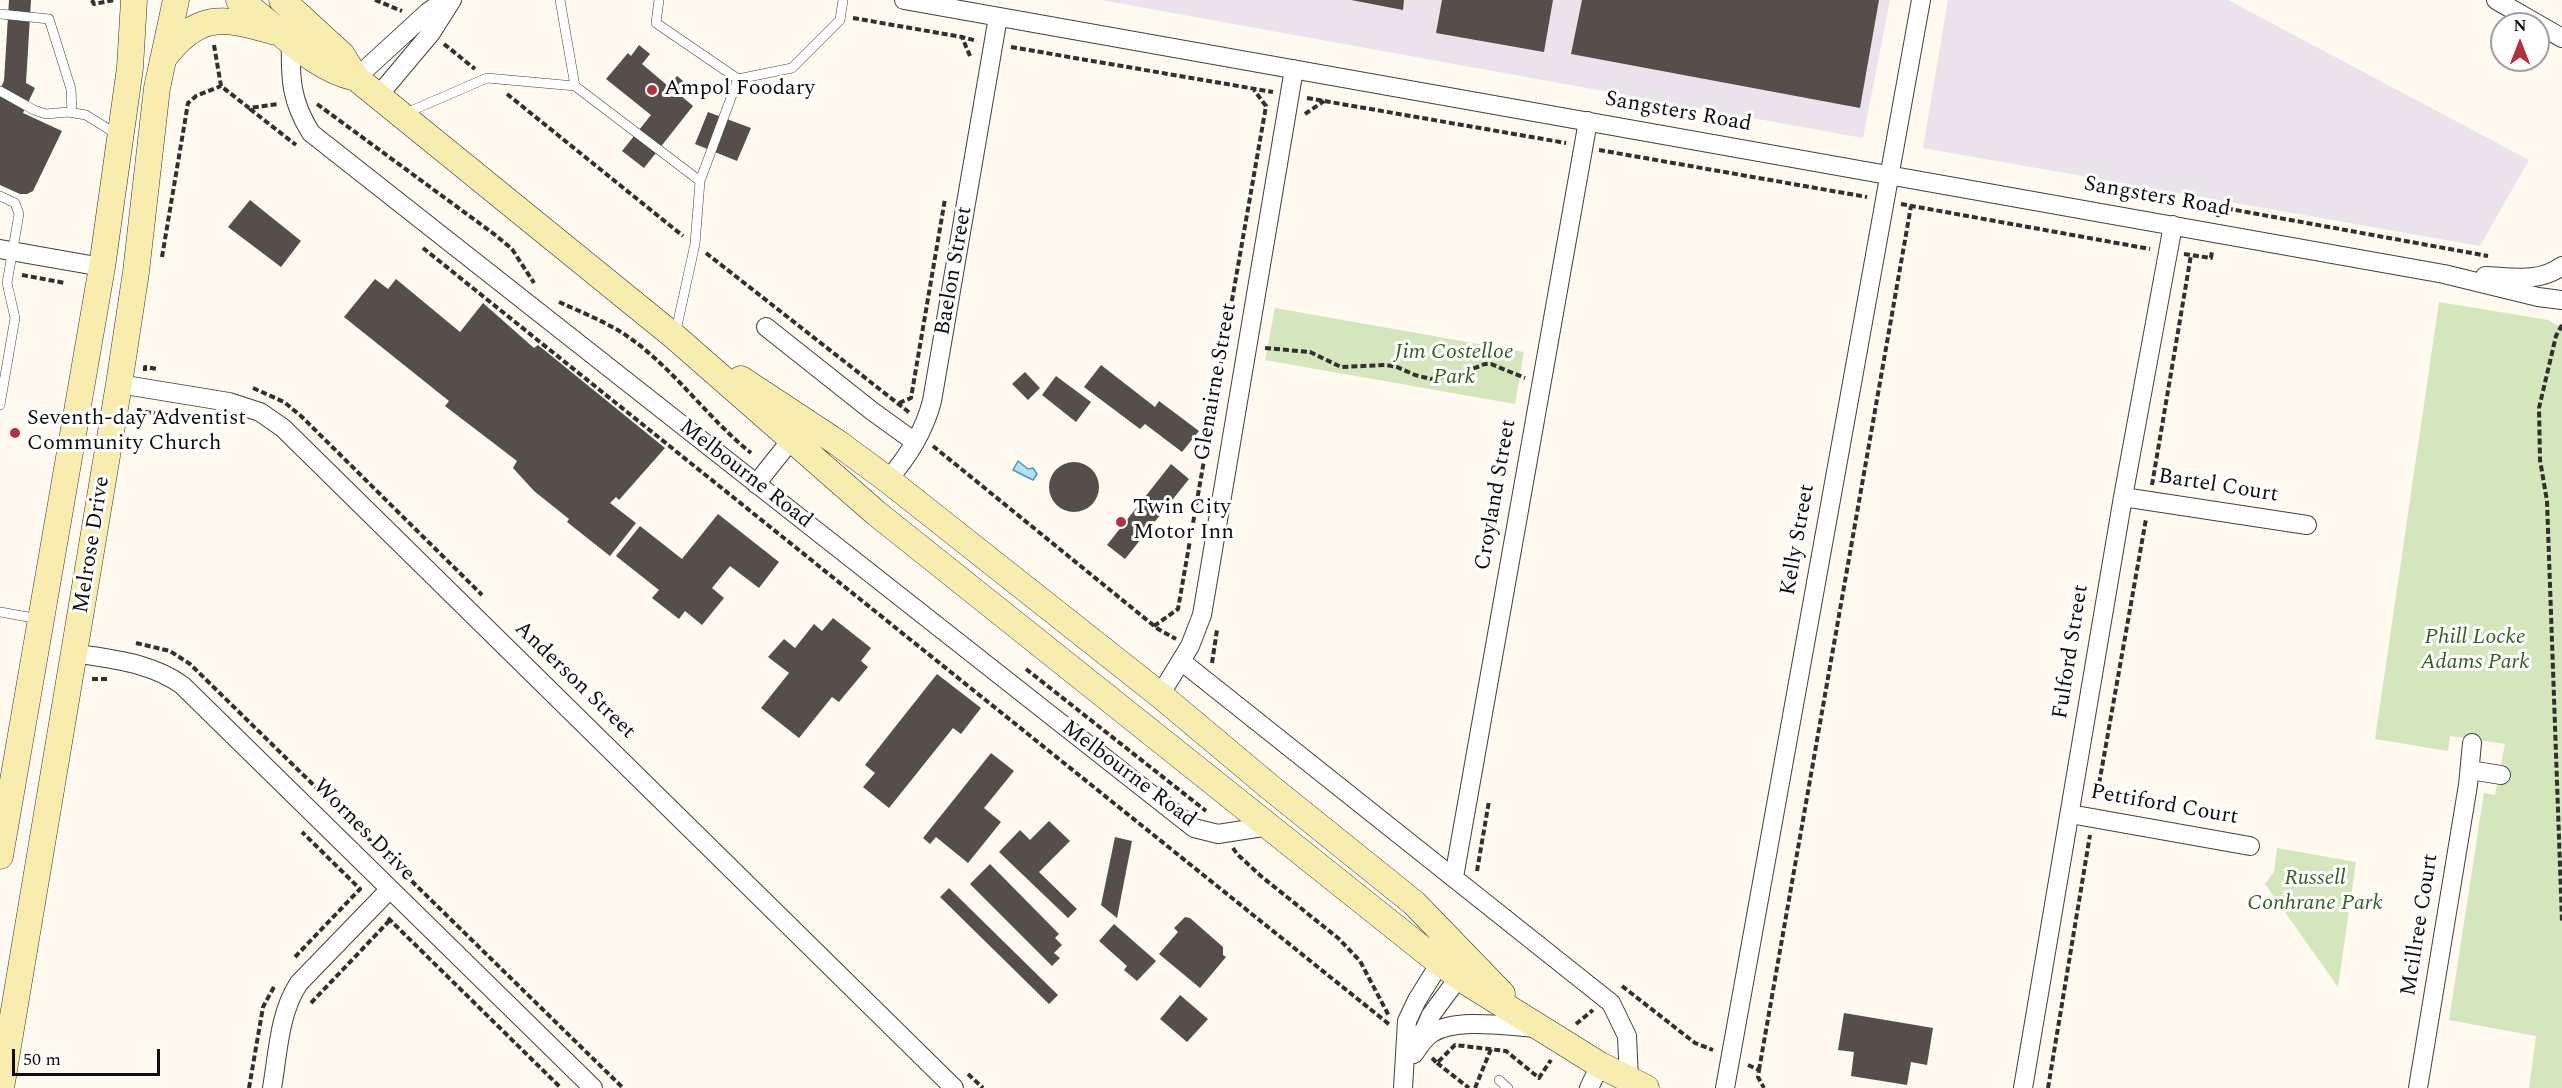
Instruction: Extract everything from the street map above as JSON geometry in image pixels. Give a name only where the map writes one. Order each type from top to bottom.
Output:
[{"type":"main road","name":"Melrose Drive","points":[[0,856],[102,267],[132,47],[134,0]]},
{"type":"main road","name":"Melrose Drive","points":[[1,1088],[119,384],[136,273],[162,62],[176,0]]},
{"type":"main road","name":"Melbourne Road","points":[[239,0],[285,38],[331,69],[356,78],[675,337],[876,513],[1261,820],[1532,1022],[1600,1065],[1637,1084]]},
{"type":"main road","name":"Melbourne Road","points":[[282,0],[342,55],[356,78]]},
{"type":"main road","points":[[162,62],[184,35],[213,20],[236,21],[285,38]]},
{"type":"main road","points":[[102,267],[136,273]]},
{"type":"main road","name":"Melbourne Road","points":[[675,337],[795,414],[888,480],[1160,694],[1271,788],[1429,916],[1454,965]]},
{"type":"main road","points":[[82,377],[119,384]]},
{"type":"main road","name":"Baelon Street","points":[[876,513],[888,480]]},
{"type":"main road","points":[[36,646],[75,653]]},
{"type":"main road","points":[[1261,820],[1271,788]]},
{"type":"street","points":[[378,96],[444,0]]},
{"type":"street","points":[[356,78],[424,27],[452,0]]},
{"type":"street","name":"Sangsters Road","points":[[904,0],[2444,274],[2538,297],[2562,300]]},
{"type":"street","name":"Kelly Street","points":[[1725,1088],[1921,0]]},
{"type":"street","points":[[2496,0],[2562,38]]},
{"type":"street","name":"Baelon Street","points":[[888,480],[919,436],[936,382],[998,17]]},
{"type":"street","name":"Melbourne Road","points":[[285,38],[294,102],[311,133],[1194,828],[1218,834],[1261,820]]},
{"type":"street","name":"Glenairne Street","points":[[1160,694],[1186,653],[1202,615],[1294,69]]},
{"type":"street","name":"Croyland Street","points":[[1454,877],[1588,121]]},
{"type":"street","name":"Fulford Street","points":[[2023,1088],[2123,497],[2173,225]]},
{"type":"street","points":[[6,250],[102,267]]},
{"type":"street","name":"Sangsters Road","points":[[2444,274],[2531,278],[2550,274],[2562,266]]},
{"type":"street","points":[[766,327],[872,411],[919,436]]},
{"type":"street","name":"Anderson Street","points":[[119,384],[229,402],[260,412],[283,428],[954,1088]]},
{"type":"street","points":[[756,483],[790,440]]},
{"type":"street","name":"Bartel Court","points":[[2123,497],[2307,525]]},
{"type":"street","name":"Wornes Drive","points":[[75,653],[144,666],[164,673],[182,685],[593,1088]]},
{"type":"street","name":"Melbourne Road","points":[[1186,653],[1454,877],[1611,1003],[1627,1036],[1637,1084]]},
{"type":"street","name":"Mcillree Court","points":[[2418,1088],[2470,770],[2472,743]]},
{"type":"street","points":[[2470,770],[2501,775]]},
{"type":"street","name":"Pettiford Court","points":[[2070,814],[2250,846]]},
{"type":"street","points":[[272,1088],[286,1005],[293,992],[389,890]]},
{"type":"street","points":[[1403,1086],[1414,1054],[1454,965]]},
{"type":"street","points":[[1403,1086],[1404,1036],[1407,1021],[1422,990],[1454,965]]},
{"type":"street","points":[[1414,1054],[1430,1035],[1451,1026],[1532,1022]]},
{"type":"street","points":[[1589,1088],[1600,1065]]},
{"type":"lane","points":[[560,0],[575,86]]},
{"type":"lane","points":[[659,0],[656,23],[738,79],[792,68],[840,20],[843,0]]},
{"type":"lane","points":[[0,14],[49,19],[71,89],[72,113]]},
{"type":"lane","points":[[401,115],[487,78],[575,86],[700,181]]},
{"type":"lane","points":[[675,337],[695,244],[700,181],[738,79]]},
{"type":"lane","points":[[0,91],[46,114],[86,115],[120,136]]},
{"type":"lane","points":[[0,196],[15,203],[18,209],[6,250],[7,283],[15,318],[0,405]]},
{"type":"lane","points":[[0,612],[40,619]]},
{"type":"lane","points":[[1499,1080],[1509,1088]]},
{"type":"path","points":[[92,0],[94,4],[114,0]]},
{"type":"path","points":[[375,0],[404,12],[424,27],[695,244],[908,409],[919,436],[1186,653],[1221,670]]},
{"type":"path","points":[[841,16],[2168,252],[2211,258],[2219,207],[2494,257]]},
{"type":"path","points":[[962,37],[971,54],[969,65]]},
{"type":"path","points":[[162,262],[188,103],[196,96],[221,86]]},
{"type":"path","points":[[1154,626],[1178,609],[1266,106],[1254,89]]},
{"type":"path","points":[[249,108],[305,153]]},
{"type":"path","points":[[899,403],[911,398],[947,191]]},
{"type":"path","points":[[1764,1088],[1758,1077],[1759,1070],[1911,206]]},
{"type":"path","points":[[417,243],[1395,1029]]},
{"type":"path","points":[[2048,1088],[2191,255]]},
{"type":"path","points":[[8,272],[65,283]]},
{"type":"path","points":[[2562,325],[2556,336],[2539,408],[2540,460],[2547,501],[2562,922]]},
{"type":"path","points":[[1265,348],[1310,352],[1341,368],[1386,365],[1431,379],[1459,374],[1491,364],[1516,376],[1542,381]]},
{"type":"path","points":[[145,367],[147,355]]},
{"type":"path","points":[[137,422],[139,411]]},
{"type":"path","points":[[133,642],[170,651],[190,664],[623,1088]]},
{"type":"path","points":[[90,689],[92,677],[112,680]]},
{"type":"path","points":[[302,832],[561,1088]]},
{"type":"path","points":[[1458,857],[1486,879]]},
{"type":"path","points":[[288,965],[360,889]]},
{"type":"path","points":[[310,1006],[322,989],[390,920]]},
{"type":"path","points":[[1615,980],[1695,1043],[1759,1070]]},
{"type":"path","points":[[249,1088],[263,1007],[276,983]]},
{"type":"path","points":[[1475,1088],[1491,1049]]},
{"type":"path","points":[[1437,1063],[1469,1088]]},
{"type":"shaded area","points":[[1101,0],[1890,0],[1863,138]]},
{"type":"shaded area","points":[[1948,0],[2228,0],[2529,160],[2480,246],[1923,148]]},
{"type":"green space","name":"Phill Locke Adams Park","points":[[2439,302],[2548,320],[2562,328],[2562,1088],[2529,1088],[2536,1036],[2449,1020],[2484,793],[2495,795],[2505,744],[2450,736],[2448,751],[2375,739]]},
{"type":"green space","name":"Jim Costelloe Park","points":[[1275,308],[1524,352],[1515,404],[1265,360]]},
{"type":"green space","name":"Russell Conhrane Park","points":[[2277,848],[2356,862],[2338,987],[2265,884],[2274,872]]},
{"type":"water","points":[[1018,461],[1028,469],[1033,468],[1037,474],[1033,480],[1013,470]]},
{"type":"building","points":[[9,0],[31,0],[26,83],[35,88],[23,113],[62,131],[33,191],[27,194],[20,194],[0,185],[0,89],[4,81]]},
{"type":"building","points":[[1351,0],[1404,0],[1403,10]]},
{"type":"building","points":[[1442,0],[1553,0],[1544,52],[1436,33]]},
{"type":"building","points":[[1582,0],[1879,0],[1860,108],[1571,54]]},
{"type":"building","name":"Ampol Foodary","points":[[639,45],[650,54],[642,64],[668,86],[677,76],[688,85],[680,95],[693,106],[644,168],[622,151],[651,115],[606,79],[628,53],[631,56]]},
{"type":"building","points":[[708,112],[751,128],[737,161],[695,144]]},
{"type":"building","points":[[250,200],[301,241],[281,267],[228,227]]},
{"type":"building","points":[[375,279],[388,289],[396,279],[460,332],[483,303],[534,348],[538,345],[665,448],[619,500],[616,497],[610,503],[636,523],[610,556],[567,522],[569,519],[534,491],[513,468],[517,461],[445,406],[449,401],[344,317]]},
{"type":"building","points":[[1101,365],[1155,407],[1159,401],[1199,431],[1182,452],[1145,424],[1140,429],[1084,387]]},
{"type":"building","points":[[1025,372],[1040,388],[1028,400],[1012,384]]},
{"type":"building","points":[[1056,376],[1091,402],[1076,422],[1042,395]]},
{"type":"building","points":[[1074,462],[1092,469],[1099,487],[1092,505],[1074,512],[1056,505],[1049,487],[1056,469]]},
{"type":"building","points":[[1171,464],[1189,479],[1125,559],[1107,545]]},
{"type":"building","points":[[718,514],[779,562],[759,588],[730,566],[712,588],[724,598],[702,625],[685,611],[679,619],[652,598],[659,590],[616,556],[640,526],[682,559]]},
{"type":"building","points":[[833,618],[871,648],[861,661],[868,667],[839,702],[832,697],[799,738],[761,708],[789,673],[768,657],[784,639],[795,648],[814,624],[822,631]]},
{"type":"building","points":[[937,674],[981,708],[961,734],[953,728],[889,808],[863,787],[875,773],[865,765]]},
{"type":"building","points":[[991,753],[1014,771],[984,808],[1001,822],[968,863],[936,837],[930,844],[923,838]]},
{"type":"building","points":[[1049,821],[1070,841],[1039,872],[1077,909],[1068,918],[999,852],[1020,830],[1030,840]]},
{"type":"building","points":[[1115,837],[1132,841],[1117,918],[1101,905]]},
{"type":"building","points":[[990,864],[1059,934],[1055,938],[1062,945],[1054,953],[1060,958],[1052,966],[970,884]]},
{"type":"building","points":[[949,888],[1058,995],[1049,1004],[940,897]]},
{"type":"building","points":[[1185,917],[1190,918],[1223,947],[1223,955],[1226,957],[1200,988],[1159,954],[1178,932],[1174,928]]},
{"type":"building","points":[[1114,924],[1156,961],[1137,981],[1124,970],[1127,966],[1099,941]]},
{"type":"building","points":[[1180,995],[1208,1019],[1187,1042],[1160,1019]]},
{"type":"building","points":[[1844,1013],[1933,1028],[1927,1065],[1911,1062],[1907,1085],[1851,1076],[1854,1052],[1838,1050]]},
{"type":"place","name":"Ampol Foodary","points":[[652,90]]},
{"type":"place","name":"Seventh-day Adventist Community Church","points":[[15,433]]},
{"type":"place","name":"Twin City Motor Inn","points":[[1121,522]]}]
